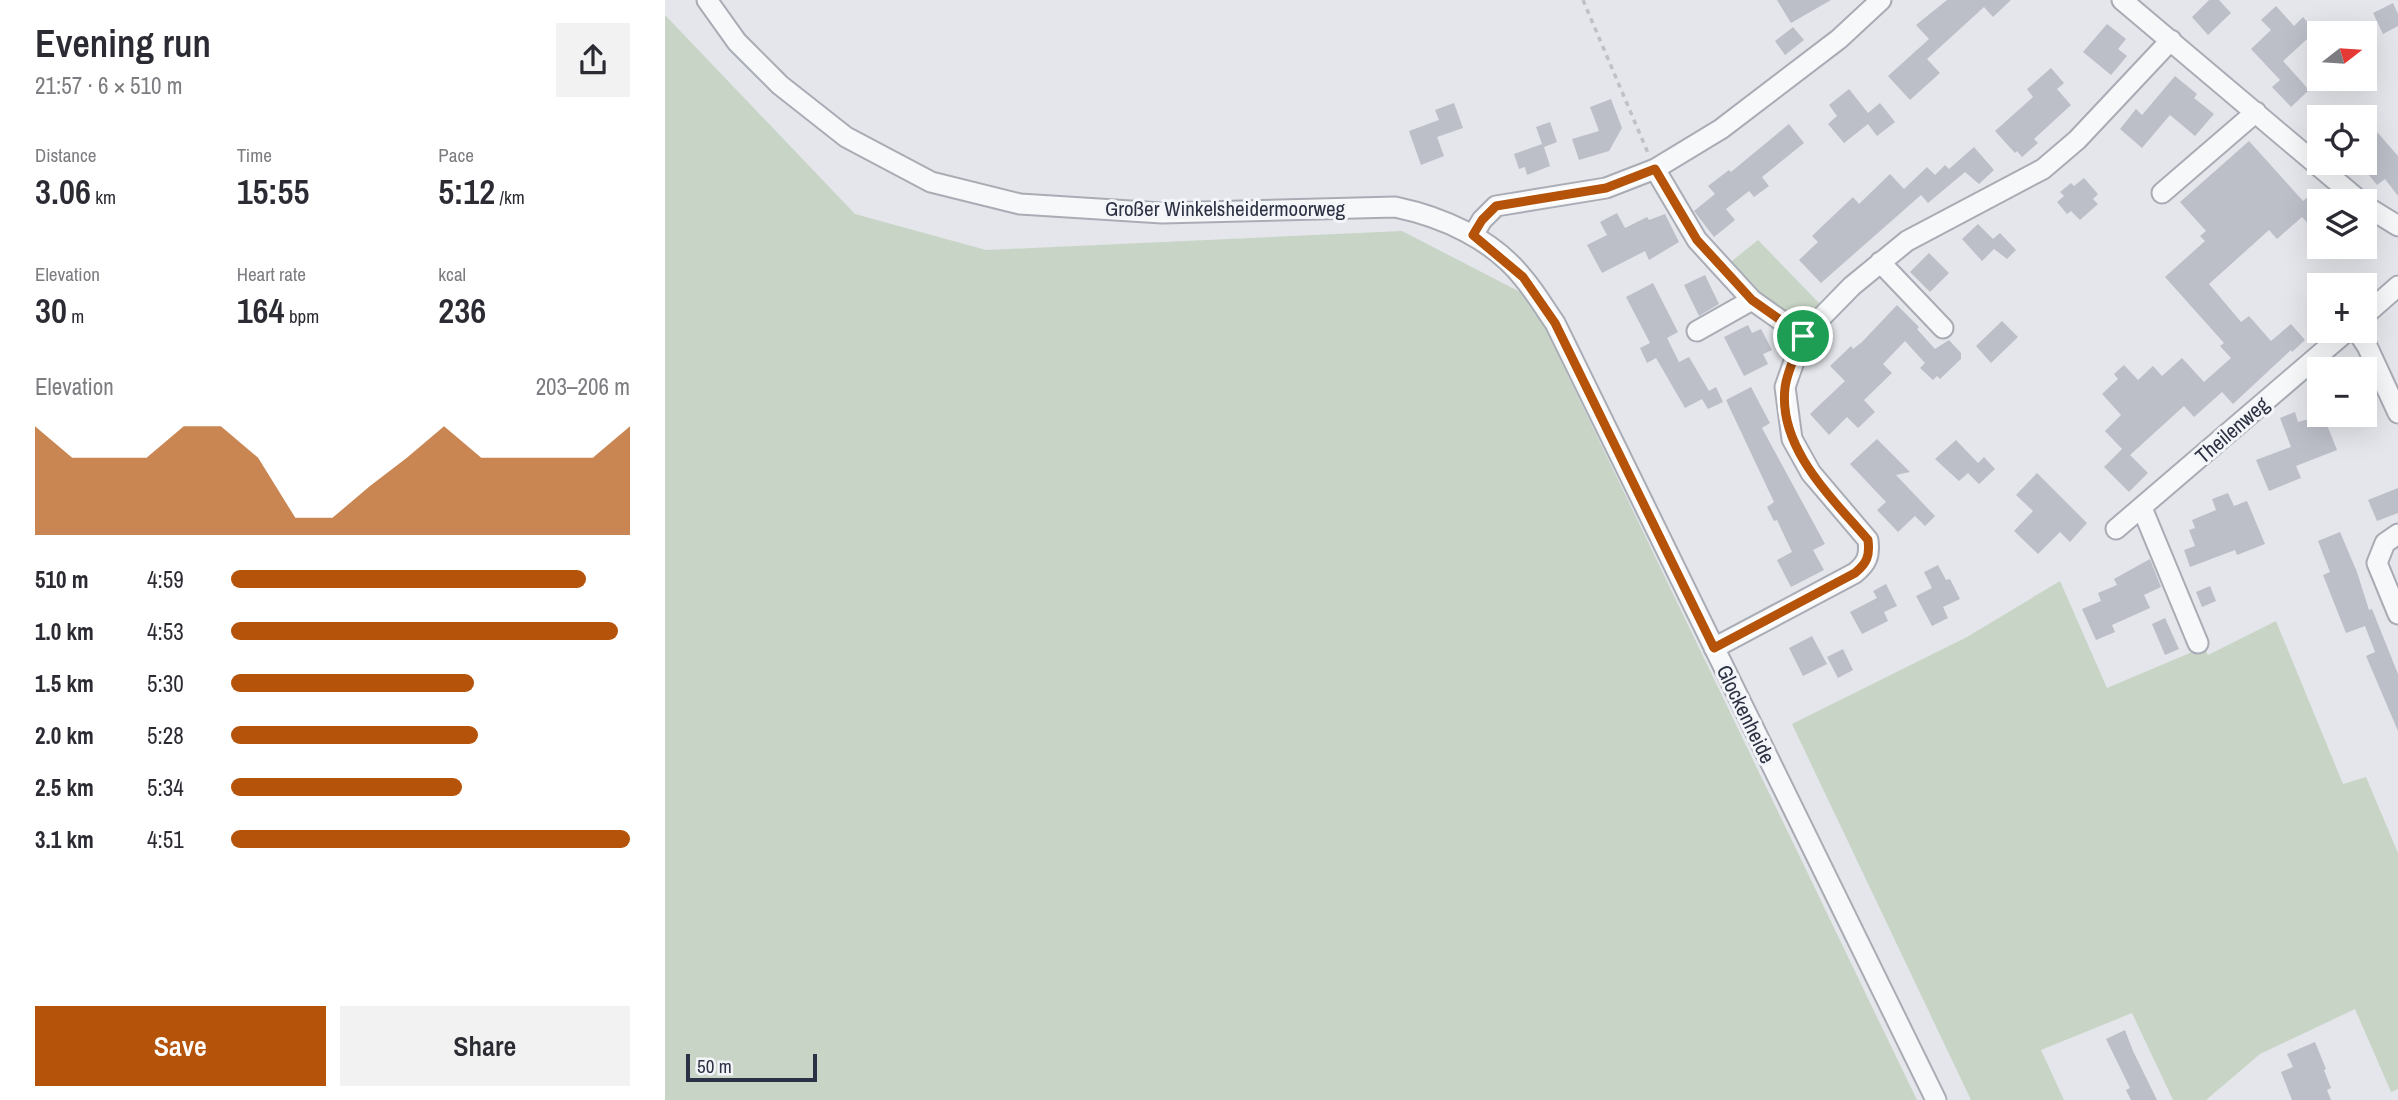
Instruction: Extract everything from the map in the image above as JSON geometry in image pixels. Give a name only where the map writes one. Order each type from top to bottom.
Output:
[{"type":"street","name":"Großer Winkelsheidermoorweg","points":[[707,0],[737,42],[780,85],[846,137],[931,182],[1020,204],[1162,213],[1395,207],[1427,214],[1473,235]]},
{"type":"street","points":[[1473,235],[1482,220],[1496,206],[1606,188],[1655,169],[1721,129],[1839,38],[1881,0]]},
{"type":"street","points":[[2122,0],[2346,189]]},
{"type":"street","points":[[1714,648],[1855,573],[1865,564],[1869,553],[1868,540],[1811,473],[1792,439],[1785,387],[1803,336],[1852,286],[1907,241],[2043,169],[2077,140],[2171,40]]},
{"type":"street","points":[[2162,193],[2256,112]]},
{"type":"street","points":[[1655,169],[1697,240],[1752,300],[1803,336]]},
{"type":"street","points":[[2377,213],[2398,226]]},
{"type":"street","name":"Glockenheide","points":[[1473,235],[1523,277],[1555,323],[1936,1100]]},
{"type":"street","points":[[1880,262],[1943,328]]},
{"type":"street","points":[[2377,305],[2398,286]]},
{"type":"street","points":[[1697,331],[1752,300]]},
{"type":"street","name":"Theilenweg","points":[[2116,529],[2333,343]]},
{"type":"street","points":[[2365,343],[2398,413]]},
{"type":"street","points":[[2142,508],[2198,643]]},
{"type":"street","points":[[2398,534],[2385,543],[2377,563],[2398,614]]},
{"type":"path","points":[[1583,0],[1616,72],[1655,169]]},
{"type":"green space","points":[[665,15],[855,214],[986,250],[1402,231],[1530,297],[1917,1100],[665,1100]]},
{"type":"green space","points":[[1758,240],[1820,304],[1804,321],[1796,323],[1788,318],[1727,265]]},
{"type":"green space","points":[[2060,581],[2107,688],[2204,647],[2208,655],[2276,621],[2343,784],[2366,777],[2398,853],[2398,1089],[2391,1092],[2355,1009],[2260,1054],[2206,1100],[2173,1100],[2132,1013],[2041,1050],[2064,1100],[1971,1100],[1792,724],[1967,637]]},
{"type":"building","points":[[1777,0],[1831,0],[1791,23]]},
{"type":"building","points":[[1947,0],[2011,0],[1993,17],[1984,7],[1927,59],[1940,73],[1910,100],[1888,76],[1929,39],[1916,25]]},
{"type":"building","points":[[2209,0],[2219,0],[2231,13],[2208,35],[2192,17]]},
{"type":"building","points":[[2393,3],[2398,14],[2398,26],[2383,34],[2373,13]]},
{"type":"building","points":[[2276,6],[2294,26],[2303,17],[2307,21],[2307,39],[2283,61],[2308,91],[2291,107],[2272,87],[2280,80],[2251,49],[2271,30],[2261,20]]},
{"type":"building","points":[[2107,24],[2126,39],[2118,49],[2127,56],[2111,75],[2083,52]]},
{"type":"building","points":[[1793,27],[1804,40],[1785,55],[1775,41]]},
{"type":"building","points":[[2051,68],[2064,83],[2057,89],[2071,105],[2034,139],[2038,143],[2022,157],[1995,131],[2033,97],[2027,89]]},
{"type":"building","points":[[2175,76],[2197,94],[2194,98],[2214,114],[2195,136],[2170,115],[2142,148],[2120,129],[2136,109],[2142,115]]},
{"type":"building","points":[[1849,89],[1868,113],[1880,103],[1895,122],[1877,136],[1868,124],[1844,143],[1828,124],[1837,116],[1829,105]]},
{"type":"building","points":[[1611,99],[1622,128],[1609,151],[1579,160],[1572,139],[1599,131],[1590,107]]},
{"type":"building","points":[[1454,103],[1463,128],[1437,137],[1444,156],[1421,165],[1409,131],[1439,120],[1435,110]]},
{"type":"building","points":[[1550,122],[1557,142],[1544,147],[1550,166],[1527,175],[1525,167],[1519,169],[1514,154],[1542,144],[1536,127]]},
{"type":"building","points":[[1789,124],[1804,143],[1762,177],[1769,186],[1754,197],[1749,191],[1726,209],[1735,220],[1714,237],[1694,211],[1715,194],[1708,186],[1729,170],[1731,172]]},
{"type":"building","points":[[2377,132],[2398,156],[2398,196],[2385,179],[2377,185],[2369,175],[2377,175]]},
{"type":"building","points":[[2249,141],[2303,201],[2307,198],[2307,222],[2302,217],[2277,239],[2269,230],[2209,284],[2241,322],[2249,316],[2271,341],[2291,324],[2305,340],[2233,404],[2222,392],[2194,417],[2184,406],[2130,455],[2148,473],[2129,492],[2104,467],[2122,449],[2105,431],[2121,415],[2102,394],[2118,379],[2114,374],[2124,365],[2138,380],[2153,366],[2162,376],[2182,358],[2204,382],[2231,358],[2220,346],[2224,343],[2165,277],[2205,241],[2200,236],[2206,231],[2180,202]]},
{"type":"building","points":[[1974,147],[1994,170],[1979,184],[1965,172],[1928,203],[1921,195],[1821,283],[1799,260],[1818,242],[1812,236],[1853,197],[1859,204],[1890,174],[1904,189],[1927,167],[1935,175],[1945,165],[1949,169]]},
{"type":"building","points":[[2084,178],[2098,194],[2093,199],[2098,204],[2080,220],[2071,211],[2067,214],[2057,202],[2064,196],[2060,192],[2071,183],[2074,186]]},
{"type":"building","points":[[1617,213],[1625,228],[1647,217],[1649,220],[1665,214],[1679,242],[1649,260],[1645,251],[1602,273],[1587,245],[1607,235],[1600,222]]},
{"type":"building","points":[[1978,224],[1993,239],[2000,233],[2016,250],[2007,259],[1994,249],[1982,261],[1962,239]]},
{"type":"building","points":[[1929,253],[1949,273],[1930,292],[1910,272]]},
{"type":"building","points":[[1705,275],[1719,304],[1699,316],[1684,285]]},
{"type":"building","points":[[1653,283],[1678,332],[1667,338],[1679,362],[1689,357],[1709,391],[1716,387],[1723,402],[1708,409],[1702,399],[1685,408],[1656,358],[1647,363],[1640,348],[1650,343],[1626,297]]},
{"type":"building","points":[[1897,305],[1919,327],[1917,329],[1935,349],[1949,340],[1961,353],[1961,359],[1940,379],[1937,376],[1933,380],[1920,368],[1925,363],[1905,341],[1883,364],[1892,373],[1864,400],[1875,412],[1858,428],[1847,417],[1829,435],[1810,414],[1845,381],[1830,366],[1851,346],[1853,349],[1862,342]]},
{"type":"building","points":[[2002,321],[2018,337],[1991,363],[1976,346]]},
{"type":"building","points":[[1748,325],[1752,333],[1761,329],[1772,350],[1763,354],[1768,364],[1744,376],[1724,337]]},
{"type":"building","points":[[1751,387],[1770,423],[1762,428],[1825,544],[1813,550],[1824,570],[1791,587],[1777,560],[1792,552],[1777,520],[1774,521],[1767,507],[1774,502],[1726,400]]},
{"type":"building","points":[[2295,412],[2298,422],[2307,419],[2307,427],[2328,427],[2337,450],[2296,466],[2301,478],[2269,491],[2256,460],[2291,447],[2280,418]]},
{"type":"building","points":[[1877,439],[1910,472],[1896,475],[1935,516],[1925,526],[1915,516],[1898,532],[1877,510],[1886,502],[1850,464]]},
{"type":"building","points":[[1956,440],[1978,463],[1984,457],[1995,469],[1979,484],[1968,473],[1959,481],[1935,459]]},
{"type":"building","points":[[2037,473],[2087,523],[2070,542],[2060,532],[2038,554],[2014,531],[2033,511],[2016,495]]},
{"type":"building","points":[[2398,488],[2398,513],[2377,521],[2368,500]]},
{"type":"building","points":[[2228,493],[2234,506],[2247,501],[2265,544],[2237,555],[2235,550],[2190,567],[2184,550],[2195,546],[2189,530],[2195,528],[2192,520],[2216,510],[2212,499]]},
{"type":"building","points":[[2340,532],[2369,610],[2372,609],[2398,674],[2398,731],[2366,656],[2375,652],[2365,626],[2346,633],[2323,575],[2330,572],[2318,541]]},
{"type":"building","points":[[2150,559],[2161,587],[2144,595],[2150,608],[2112,625],[2115,632],[2096,640],[2082,609],[2101,601],[2098,593],[2117,585],[2114,579]]},
{"type":"building","points":[[1938,565],[1946,580],[1950,579],[1960,599],[1943,607],[1948,618],[1932,626],[1916,596],[1932,588],[1924,572]]},
{"type":"building","points":[[1886,584],[1897,606],[1884,612],[1888,621],[1862,634],[1850,612],[1877,598],[1873,591]]},
{"type":"building","points":[[2210,586],[2216,601],[2202,607],[2196,592]]},
{"type":"building","points":[[2165,618],[2179,649],[2165,655],[2152,624]]},
{"type":"building","points":[[1812,636],[1827,664],[1803,676],[1789,648]]},
{"type":"building","points":[[1843,649],[1853,670],[1838,678],[1827,657]]},
{"type":"building","points":[[2125,1030],[2157,1100],[2131,1100],[2126,1090],[2130,1088],[2106,1039]]},
{"type":"building","points":[[2315,1042],[2326,1069],[2324,1070],[2331,1088],[2327,1090],[2331,1100],[2292,1100],[2281,1072],[2293,1067],[2287,1054]]},
{"type":"route","points":[[1655,169],[1697,240],[1752,300],[1803,336],[1785,387],[1792,439],[1811,473],[1868,540],[1869,553],[1865,564],[1855,573],[1714,648],[1555,323],[1523,277],[1473,235],[1482,220],[1496,206],[1606,188],[1655,169]]}]
